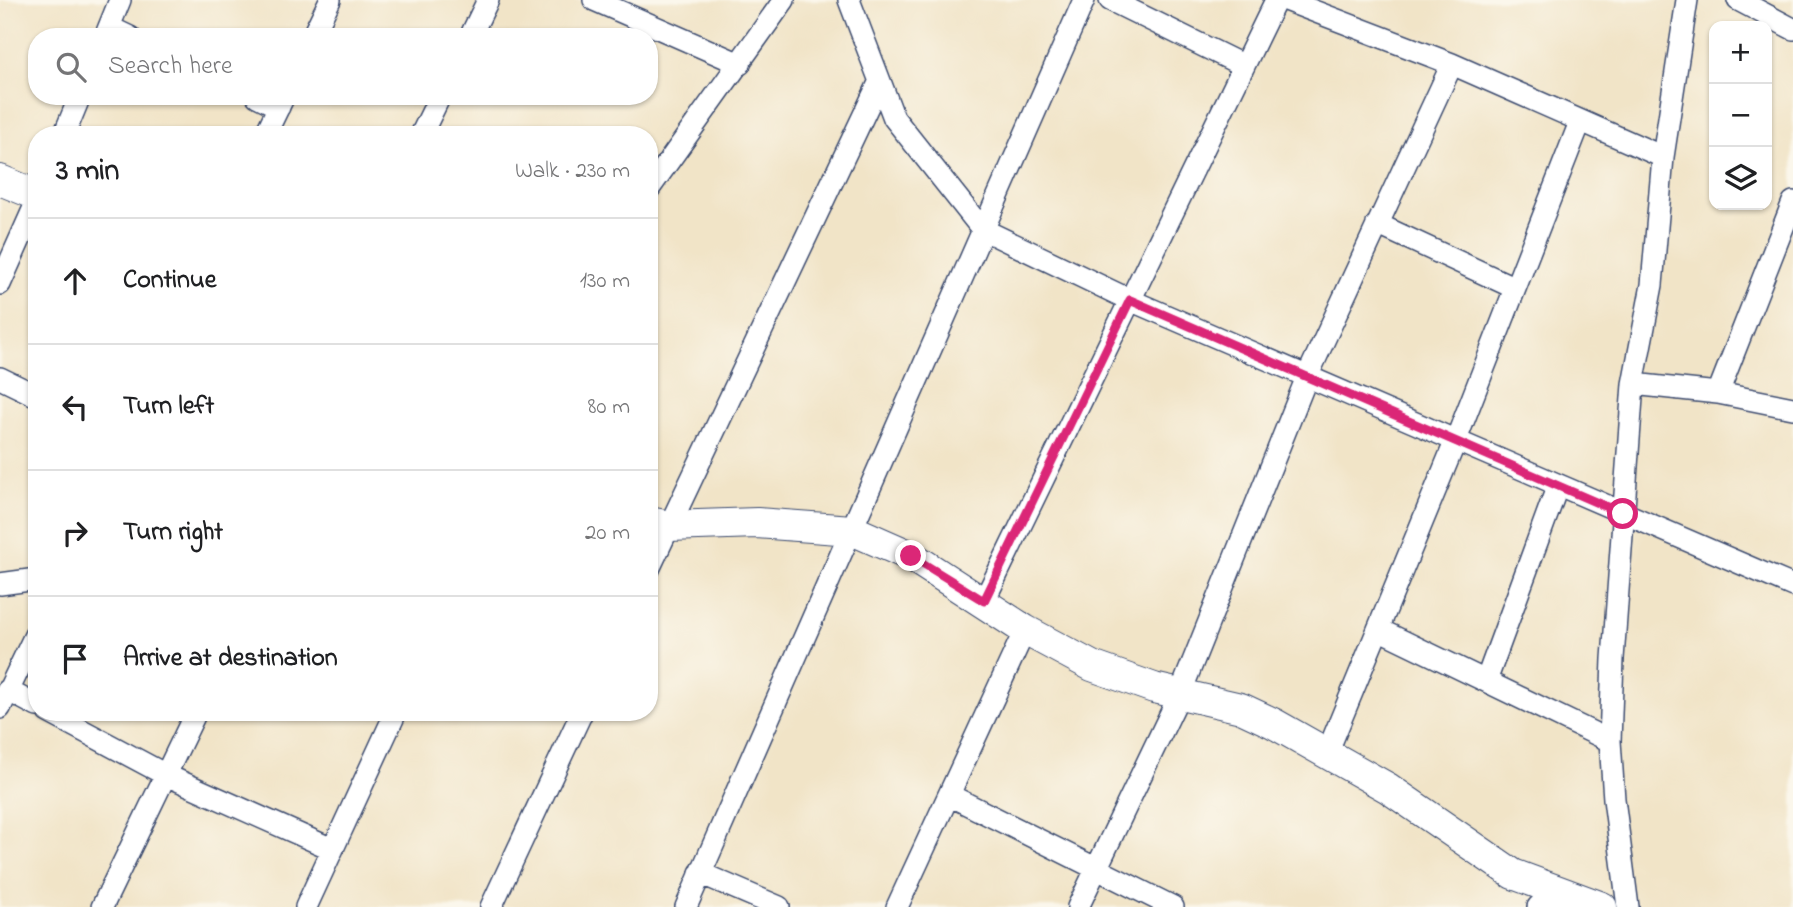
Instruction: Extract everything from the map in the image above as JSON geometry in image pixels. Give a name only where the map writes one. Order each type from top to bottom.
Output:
[{"type":"street","points":[[109,28],[121,0]]},
{"type":"street","points":[[316,28],[330,0]]},
{"type":"street","points":[[474,28],[488,0]]},
{"type":"street","points":[[594,0],[658,28]]},
{"type":"street","points":[[658,177],[784,0]]},
{"type":"street","points":[[849,0],[878,83],[894,118],[982,229],[1130,300],[1793,586]]},
{"type":"street","points":[[686,907],[1084,0]]},
{"type":"street","points":[[1110,0],[1244,66]]},
{"type":"street","points":[[984,601],[1276,0]]},
{"type":"street","points":[[1285,0],[1452,64],[1663,157]]},
{"type":"street","points":[[1628,907],[1614,799],[1610,741],[1623,514],[1633,384],[1652,285],[1663,157],[1687,0]]},
{"type":"street","points":[[1738,0],[1793,29]]},
{"type":"street","points":[[658,28],[740,64]]},
{"type":"street","points":[[1078,907],[1180,694],[1307,377],[1452,64]]},
{"type":"street","points":[[878,83],[659,524],[757,523],[852,530],[911,556],[1025,630],[1092,666],[1180,694],[1241,708],[1327,753],[1388,788],[1547,899],[1602,907]]},
{"type":"street","points":[[68,126],[76,105]]},
{"type":"street","points":[[269,126],[279,105]]},
{"type":"street","points":[[425,126],[436,105]]},
{"type":"street","points":[[1327,753],[1456,440],[1580,122]]},
{"type":"street","points":[[0,180],[28,191]]},
{"type":"street","points":[[1718,393],[1793,202]]},
{"type":"street","points":[[0,284],[28,221]]},
{"type":"street","points":[[1377,224],[1515,288]]},
{"type":"street","points":[[0,378],[28,392]]},
{"type":"street","points":[[1633,384],[1718,393],[1793,408]]},
{"type":"street","points":[[1486,681],[1558,485]]},
{"type":"street","points":[[0,584],[28,580]]},
{"type":"street","points":[[1378,629],[1610,741]]},
{"type":"street","points":[[897,907],[1025,630]]},
{"type":"street","points":[[28,650],[4,699],[28,704]]},
{"type":"street","points":[[65,721],[166,775],[332,849]]},
{"type":"street","points":[[102,907],[192,721]]},
{"type":"street","points":[[306,907],[392,721]]},
{"type":"street","points":[[491,907],[578,721]]},
{"type":"street","points":[[949,795],[1173,907]]},
{"type":"street","points":[[700,873],[779,907]]},
{"type":"route","points":[[911,556],[984,601],[1130,300],[1623,514]]}]
